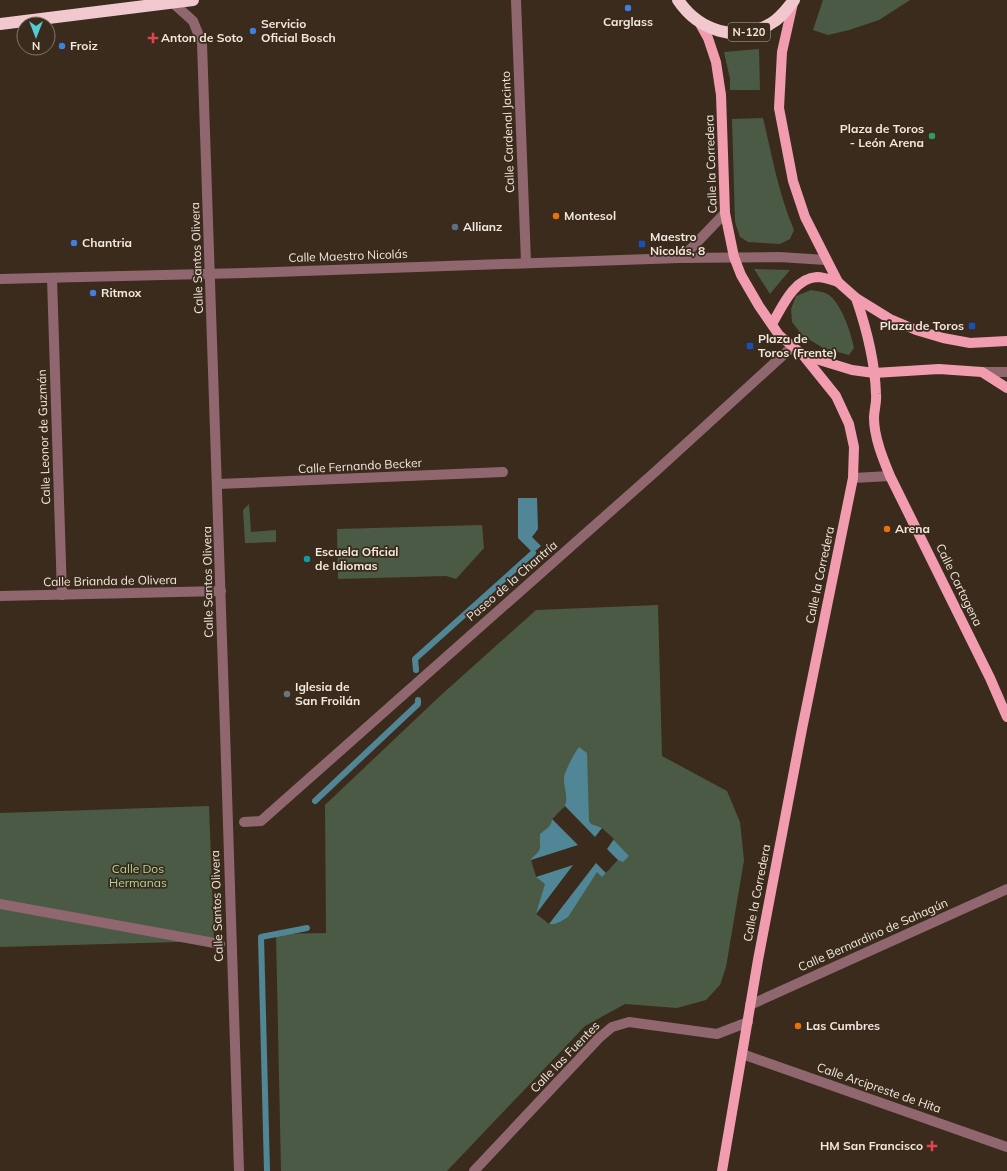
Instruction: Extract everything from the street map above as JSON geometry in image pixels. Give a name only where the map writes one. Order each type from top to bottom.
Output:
[{"type":"highway","points":[[0,24],[192,0]]},
{"type":"highway","name":"N-120","points":[[678,0],[689,14],[707,27],[718,32],[738,34],[770,25],[793,1]]},
{"type":"main road","points":[[793,1],[783,46],[778,108],[794,181],[804,217],[838,282],[856,298],[890,319],[916,330],[943,338],[970,343],[1007,341]]},
{"type":"main road","name":"Calle la Corredera","points":[[698,20],[708,38],[716,62],[721,95],[725,213],[734,257],[741,275],[779,335],[803,355],[836,396],[849,424],[854,447],[853,478],[802,729],[750,1005],[722,1171]]},
{"type":"main road","points":[[772,324],[790,293],[806,280],[817,277],[838,282]]},
{"type":"main road","name":"Calle Cartagena","points":[[856,298],[865,326],[874,373],[876,395],[874,419],[880,450],[890,476],[990,678],[1007,717]]},
{"type":"main road","points":[[803,355],[852,370],[874,373],[939,369],[982,372],[1007,388]]},
{"type":"street","name":"Calle Cardenal Jacinto","points":[[516,0],[526,262]]},
{"type":"street","name":"Calle Santos Olivera","points":[[173,3],[193,21],[202,44],[218,484],[239,1171]]},
{"type":"street","points":[[682,258],[725,213]]},
{"type":"street","name":"Calle Maestro Nicolás","points":[[0,279],[210,274],[696,257],[778,257],[826,260]]},
{"type":"street","name":"Calle Leonor de Guzmán","points":[[52,278],[62,595]]},
{"type":"street","name":"Paseo de la Chantría","points":[[244,822],[261,821],[655,472],[792,347]]},
{"type":"street","points":[[982,372],[1007,372]]},
{"type":"street","name":"Calle Fernando Becker","points":[[218,484],[503,472]]},
{"type":"street","points":[[853,478],[890,476]]},
{"type":"street","name":"Calle Brianda de Olivera","points":[[0,596],[221,592]]},
{"type":"street","name":"Calle Bernardino de Sahagún","points":[[750,1005],[1007,889]]},
{"type":"street","points":[[0,904],[220,944]]},
{"type":"street","name":"Calle las Fuentes","points":[[474,1171],[598,1038],[612,1027],[629,1022],[716,1034],[748,1022]]},
{"type":"street","name":"Calle Arcipreste de Hita","points":[[742,1054],[1007,1147]]},
{"type":"green space","points":[[823,0],[910,0],[879,20],[828,35],[813,30]]},
{"type":"green space","points":[[759,49],[760,90],[730,90],[730,79],[724,52]]},
{"type":"green space","points":[[763,118],[780,189],[794,230],[790,239],[780,244],[748,242],[740,237],[735,222],[732,119]]},
{"type":"green space","points":[[754,269],[790,270],[770,294]]},
{"type":"green space","points":[[811,290],[829,295],[838,305],[851,335],[854,348],[849,355],[823,348],[802,335],[792,322],[791,309],[796,296]]},
{"type":"green space","points":[[249,504],[251,532],[276,530],[276,542],[245,543],[243,510]]},
{"type":"green space","points":[[482,525],[484,548],[456,579],[446,576],[338,579],[337,529]]},
{"type":"green space","points":[[658,605],[662,756],[727,791],[740,822],[744,860],[726,967],[720,985],[706,1000],[677,1008],[625,1004],[585,1026],[447,1171],[281,1171],[276,934],[326,933],[325,805],[440,696],[536,610]]},
{"type":"green space","name":"Calle Dos Hermanas","points":[[209,806],[214,941],[0,947],[0,813]]},
{"type":"water","points":[[518,498],[537,498],[538,529],[532,537],[541,546],[533,553],[518,538]]},
{"type":"water","points":[[579,747],[587,753],[589,821],[591,824],[602,828],[629,856],[623,862],[618,860],[602,877],[597,872],[568,917],[560,922],[549,924],[536,914],[545,884],[536,877],[531,859],[539,850],[540,834],[550,826],[552,819],[565,805],[566,799],[564,777],[570,762]]},
{"type":"pier","points":[[565,806],[595,837],[602,828],[614,839],[607,849],[618,860],[606,873],[596,863],[549,924],[536,914],[573,865],[536,877],[531,860],[578,845],[552,819]]},
{"type":"waterway","points":[[416,670],[415,659],[533,553]]},
{"type":"waterway","points":[[315,801],[418,704],[418,700]]},
{"type":"waterway","points":[[267,1171],[261,937],[307,928]]},
{"type":"place","name":"Carglass","points":[[628,8]]},
{"type":"place","name":"Servicio Oficial Bosch","points":[[253,31]]},
{"type":"place","name":"Anton de Soto","points":[[153,38]]},
{"type":"place","name":"Froiz","points":[[62,46]]},
{"type":"place","name":"Plaza de Toros - León Arena","points":[[932,136]]},
{"type":"place","name":"Montesol","points":[[556,216]]},
{"type":"place","name":"Allianz","points":[[455,227]]},
{"type":"place","name":"Chantria","points":[[74,243]]},
{"type":"place","name":"Maestro Nicolás, 8","points":[[642,244]]},
{"type":"place","name":"Ritmox","points":[[93,293]]},
{"type":"place","name":"Plaza de Toros","points":[[972,326]]},
{"type":"place","name":"Plaza de Toros (Frente)","points":[[750,346]]},
{"type":"place","name":"Arena","points":[[887,529]]},
{"type":"place","name":"Escuela Oficial de Idiomas","points":[[307,559]]},
{"type":"place","name":"Iglesia de San Froilán","points":[[287,694]]},
{"type":"place","name":"Las Cumbres","points":[[798,1026]]},
{"type":"place","name":"HM San Francisco","points":[[932,1146]]}]
